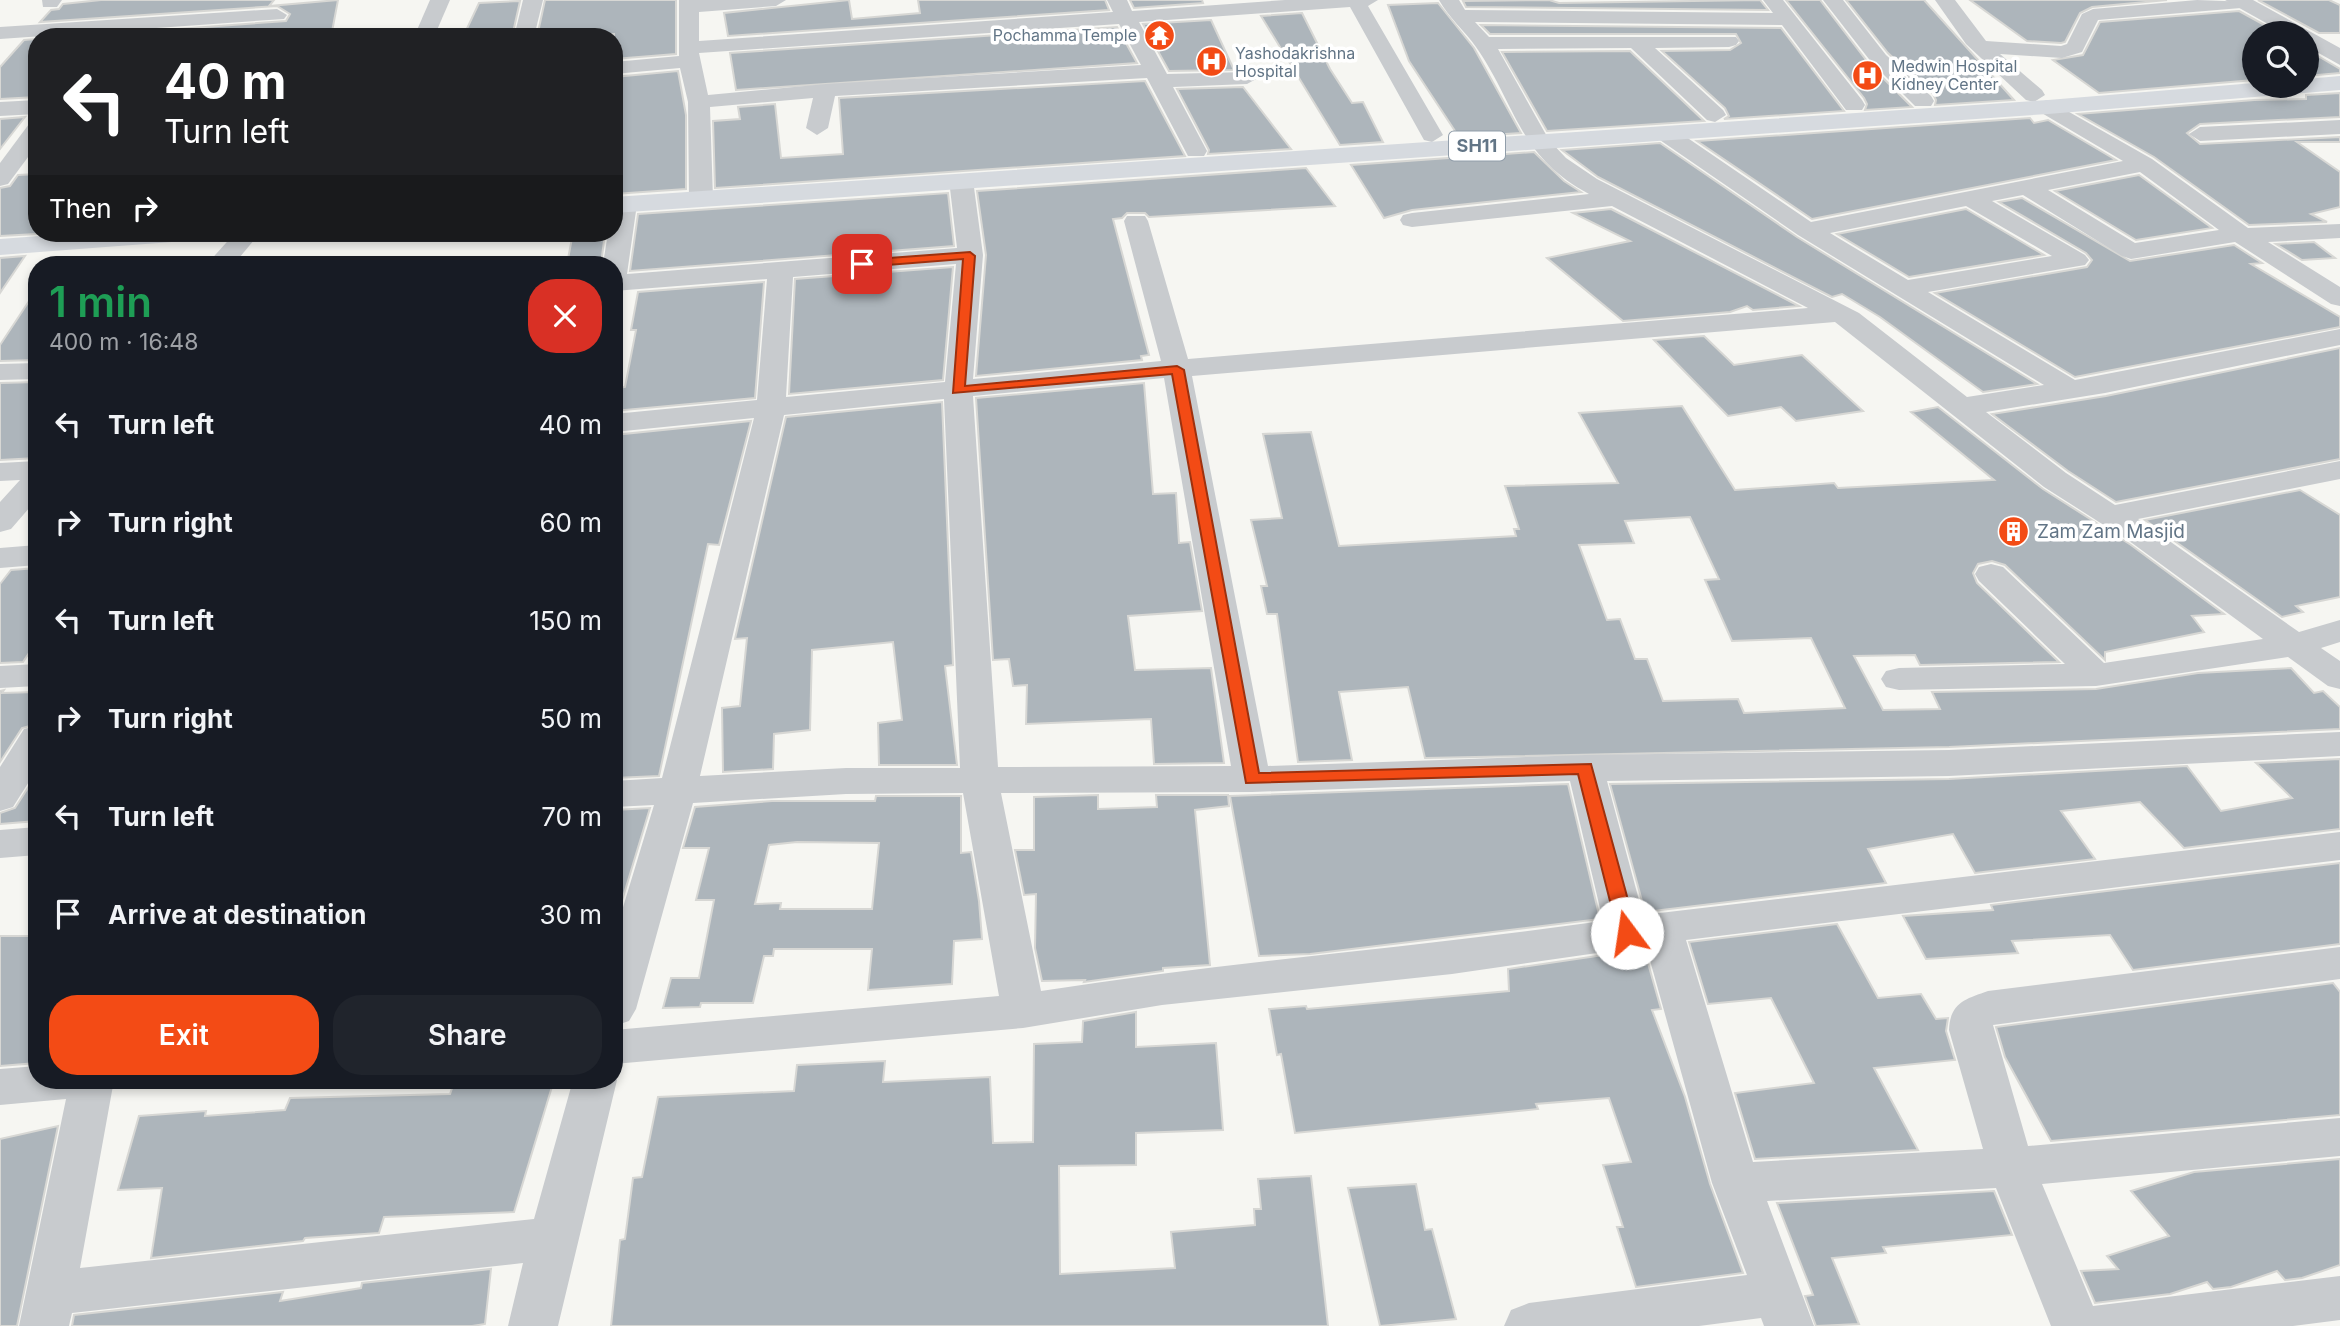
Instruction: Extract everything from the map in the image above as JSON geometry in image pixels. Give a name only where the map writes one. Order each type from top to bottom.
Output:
[{"type":"main road","points":[[2319,69],[2340,67]]},
{"type":"main road","name":"SH11","points":[[701,192],[961,180],[1535,135],[1854,105],[1923,101],[2041,101],[2242,77]]},
{"type":"main road","name":"SH11","points":[[623,200],[1196,151],[1432,135],[1665,133],[2041,101],[2340,83]]},
{"type":"main road","points":[[0,232],[28,230]]},
{"type":"main road","points":[[0,247],[66,242]]},
{"type":"street","points":[[428,28],[440,0]]},
{"type":"street","points":[[526,28],[533,0]]},
{"type":"street","points":[[701,192],[699,102],[689,55],[689,4],[776,0]]},
{"type":"street","points":[[623,66],[689,55],[1121,8],[1368,0]]},
{"type":"street","points":[[1773,0],[1854,105]]},
{"type":"street","points":[[1833,0],[1880,59],[1923,101]]},
{"type":"street","points":[[1945,0],[1954,19],[2041,101],[2144,164],[2276,260],[2340,298]]},
{"type":"street","points":[[1345,1],[1432,135]]},
{"type":"street","points":[[1981,47],[2062,52],[2075,48],[2093,15],[2238,1],[2277,21]]},
{"type":"street","points":[[138,28],[281,7]]},
{"type":"street","points":[[272,28],[281,7]]},
{"type":"street","points":[[1121,8],[1196,151]]},
{"type":"street","points":[[1453,8],[1787,19]]},
{"type":"street","points":[[1453,8],[1484,43],[1535,135],[1558,163],[1616,198],[1849,318],[2055,480],[2111,515],[2340,677]]},
{"type":"street","points":[[0,33],[28,33]]},
{"type":"street","points":[[1484,43],[1729,41]]},
{"type":"street","points":[[1638,43],[1716,116]]},
{"type":"street","points":[[2319,44],[2340,58]]},
{"type":"street","points":[[699,102],[826,90],[1157,76],[1247,78]]},
{"type":"street","points":[[817,128],[826,90]]},
{"type":"street","points":[[0,109],[28,107]]},
{"type":"street","points":[[2200,134],[2337,129]]},
{"type":"street","points":[[1665,133],[1807,230],[2070,388]]},
{"type":"street","points":[[4,173],[28,141]]},
{"type":"street","points":[[1807,230],[2144,164]]},
{"type":"street","points":[[4,173],[28,168]]},
{"type":"street","points":[[961,180],[970,256],[958,390],[980,782],[1023,1011]]},
{"type":"street","points":[[2027,187],[2131,251],[2241,235],[2340,231]]},
{"type":"street","points":[[1412,220],[1616,198]]},
{"type":"street","points":[[1906,288],[2076,260],[1969,198]]},
{"type":"street","points":[[1136,221],[1177,370],[1252,779]]},
{"type":"street","points":[[227,256],[240,242]]},
{"type":"street","points":[[623,282],[970,256]]},
{"type":"street","points":[[623,978],[678,788],[771,408],[781,270]]},
{"type":"street","points":[[623,422],[1177,370],[1839,314]]},
{"type":"street","points":[[1961,407],[2340,337]]},
{"type":"street","points":[[0,372],[28,371]]},
{"type":"street","points":[[0,472],[28,470]]},
{"type":"street","points":[[2111,515],[2340,470]]},
{"type":"street","points":[[0,522],[28,489]]},
{"type":"street","points":[[0,558],[28,556]]},
{"type":"street","points":[[1991,574],[2096,675]]},
{"type":"street","points":[[1899,679],[2096,675],[2294,645],[2340,631]]},
{"type":"street","points":[[0,677],[28,675]]},
{"type":"street","points":[[623,793],[678,788],[846,781],[1252,779],[1585,768],[1949,763],[2340,744]]},
{"type":"street","points":[[0,798],[28,753]]},
{"type":"street","points":[[1529,1326],[1784,1310],[1585,768]]},
{"type":"street","points":[[0,844],[28,842]]},
{"type":"street","points":[[623,1046],[1023,1011],[1162,989],[1452,958],[1645,931],[2340,846]]},
{"type":"street","points":[[2076,1326],[2011,1167],[1971,1030],[1971,1016],[1988,1008],[2340,963]]},
{"type":"street","points":[[0,1087],[28,1085]]},
{"type":"street","points":[[90,1089],[48,1310],[552,1238]]},
{"type":"street","points":[[533,1326],[552,1238],[593,1089]]},
{"type":"street","points":[[1736,1183],[2011,1167],[2340,1137]]},
{"type":"street","points":[[2102,1326],[2340,1298]]},
{"type":"building","points":[[101,0],[274,0],[269,6],[338,0],[333,28],[191,28],[286,21],[290,14],[277,6],[40,22],[51,10],[59,9],[63,4]]},
{"type":"building","points":[[545,0],[676,0],[676,54],[623,58],[623,28],[539,28]]},
{"type":"building","points":[[849,0],[852,19],[920,13],[918,0],[1105,0],[1109,10],[728,36],[724,13]]},
{"type":"building","points":[[1130,0],[1202,0],[1203,3],[1134,8]]},
{"type":"building","points":[[1549,0],[1559,3],[1760,0],[1768,10],[1466,7],[1463,1]]},
{"type":"building","points":[[1786,0],[1820,0],[1870,65],[1912,107],[1865,110],[1867,104],[1864,98]]},
{"type":"building","points":[[1846,0],[1924,0],[2014,100],[1935,105],[1933,94],[1888,53]]},
{"type":"building","points":[[1970,0],[2167,0],[2092,7],[2080,13],[2065,42],[2061,43],[2027,41]]},
{"type":"building","points":[[2258,0],[2329,0],[2340,5],[2340,33],[2319,33],[2319,21],[2297,21]]},
{"type":"building","points":[[520,1],[514,28],[467,28],[479,3]]},
{"type":"building","points":[[1438,3],[1474,48],[1521,133],[1459,137],[1409,61],[1388,5]]},
{"type":"building","points":[[2239,11],[2257,21],[2242,21],[2242,81],[2099,93],[2053,60],[2083,55],[2100,22]]},
{"type":"building","points":[[1302,13],[1330,69],[1352,103],[1363,102],[1383,142],[1340,145],[1261,16]]},
{"type":"building","points":[[1211,20],[1234,70],[1169,71],[1143,24]]},
{"type":"building","points":[[1481,25],[1781,28],[1844,111],[1724,119],[1729,116],[1725,108],[1662,51],[1730,50],[1741,43],[1736,34],[1490,34]]},
{"type":"building","points":[[1117,27],[1137,63],[736,90],[730,53]]},
{"type":"building","points":[[24,40],[28,40],[28,97],[0,99],[0,67]]},
{"type":"building","points":[[1630,51],[1704,121],[1547,131],[1502,52]]},
{"type":"building","points":[[2319,57],[2340,69],[2340,73],[2319,75]]},
{"type":"building","points":[[678,71],[686,115],[686,189],[623,193],[623,76]]},
{"type":"building","points":[[1145,81],[1185,156],[715,188],[713,121],[740,119],[738,107],[775,104],[781,158],[843,154],[839,98]]},
{"type":"building","points":[[1243,87],[1291,149],[1208,154],[1209,150],[1177,89]]},
{"type":"building","points":[[2340,93],[2340,117],[2200,124],[2187,133],[2200,144],[2340,137],[2340,142],[2297,142],[2340,172],[2340,207],[2311,214],[2327,222],[2249,225],[2154,157],[2078,114],[2254,100],[2319,98],[2319,94]]},
{"type":"building","points":[[25,117],[0,149],[0,119]]},
{"type":"building","points":[[2030,118],[2034,123],[2048,120],[2116,160],[1812,219],[1697,141]]},
{"type":"building","points":[[1660,143],[1797,237],[2037,384],[1983,392],[1880,317],[1842,294],[1832,297],[1598,177],[1562,150]]},
{"type":"building","points":[[1534,152],[1564,181],[1581,192],[1412,210],[1384,218],[1351,165]]},
{"type":"building","points":[[1306,168],[1335,206],[1149,217],[1145,213],[1127,213],[1122,218],[1113,219],[1149,355],[1141,356],[1142,360],[976,376],[986,255],[977,191]]},
{"type":"building","points":[[28,174],[28,234],[0,236],[0,188],[10,186],[18,175]]},
{"type":"building","points":[[2139,175],[2212,228],[2136,240],[2055,191]]},
{"type":"building","points":[[948,193],[954,246],[630,271],[638,214]]},
{"type":"building","points":[[2022,198],[2130,261],[2234,245],[2262,263],[2251,264],[2340,317],[2340,327],[2075,377],[1935,293],[2087,267],[2092,260],[2086,253],[1999,202]]},
{"type":"building","points":[[1611,209],[1799,306],[1753,310],[1747,306],[1730,312],[1623,321],[1547,258],[1630,241],[1573,213]]},
{"type":"building","points":[[1966,209],[2044,255],[1909,277],[1837,234]]},
{"type":"building","points":[[571,242],[604,242],[602,256],[569,256]]},
{"type":"building","points":[[2314,242],[2335,258],[2302,260],[2276,244]]},
{"type":"building","points":[[25,256],[0,293],[0,258]]},
{"type":"building","points":[[953,267],[943,380],[789,394],[795,279]]},
{"type":"building","points":[[764,282],[755,398],[623,410],[623,387],[636,330],[631,330],[638,292]]},
{"type":"building","points":[[28,303],[28,360],[0,361],[0,345]]},
{"type":"building","points":[[1704,336],[1734,365],[1802,355],[1863,411],[1796,421],[1781,407],[1728,416],[1654,340]]},
{"type":"building","points":[[2340,348],[2340,459],[2116,502],[2068,471],[1992,414],[2106,396]]},
{"type":"building","points":[[28,382],[28,458],[0,460],[0,383]]},
{"type":"building","points":[[1144,383],[1153,494],[1176,493],[1179,543],[1190,542],[1202,611],[1128,616],[1135,670],[1211,668],[1224,763],[1154,764],[1151,719],[1026,724],[1027,685],[1013,686],[1009,659],[993,660],[976,398]]},
{"type":"building","points":[[942,402],[953,665],[945,666],[957,765],[879,765],[878,723],[902,720],[893,642],[812,650],[810,730],[774,734],[773,769],[723,772],[722,708],[740,706],[747,638],[735,639],[786,417]]},
{"type":"building","points":[[1682,406],[1735,490],[1834,483],[1838,488],[1994,480],[1911,412],[1938,407],[2043,489],[2131,545],[2224,614],[2192,616],[2204,632],[2105,652],[2105,660],[2005,565],[1992,561],[1978,564],[1973,573],[1977,583],[2059,662],[1920,665],[1915,655],[1854,656],[1883,710],[1940,709],[1932,692],[2096,689],[2198,673],[2291,668],[2314,693],[2323,691],[2340,707],[2340,729],[1949,747],[1425,758],[1408,687],[1339,692],[1352,760],[1298,762],[1277,614],[1267,614],[1261,586],[1267,586],[1251,520],[1282,518],[1263,434],[1311,432],[1339,546],[1516,536],[1514,529],[1519,529],[1505,486],[1618,483],[1579,413]],"holes":[[[1690,517],[1719,579],[1705,580],[1732,641],[1811,638],[1845,708],[1744,713],[1738,699],[1663,701],[1647,659],[1635,659],[1620,619],[1607,620],[1579,545],[1634,543],[1625,521]]]},
{"type":"building","points":[[751,421],[719,545],[708,544],[659,776],[623,778],[623,434]]},
{"type":"building","points":[[2300,490],[2340,515],[2340,597],[2296,606],[2303,612],[2282,617],[2145,520]]},
{"type":"building","points":[[28,569],[28,654],[23,662],[0,663],[0,584],[11,570]]},
{"type":"building","points":[[0,691],[28,692],[28,726],[22,728],[0,762]]},
{"type":"building","points":[[2340,759],[2340,829],[2184,848],[2140,802],[2061,811],[2095,859],[1975,873],[1953,834],[1868,849],[1886,883],[1645,912],[1610,784],[1949,779],[2187,766],[2221,811],[2292,798],[2256,763]]},
{"type":"building","points":[[1568,784],[1600,919],[1310,954],[1259,956],[1230,796]]},
{"type":"building","points":[[28,788],[28,822],[0,824],[0,813],[15,808]]},
{"type":"building","points":[[1098,795],[1098,809],[1157,807],[1156,795],[1228,795],[1229,806],[1195,810],[1210,965],[1163,968],[1163,971],[1084,982],[1085,980],[1042,981],[1035,948],[1036,894],[1024,895],[1015,850],[1034,850],[1034,797]]},
{"type":"building","points":[[876,796],[961,796],[961,853],[971,852],[982,939],[954,941],[952,984],[868,990],[872,949],[774,949],[773,956],[764,956],[753,1003],[701,1003],[700,1007],[663,1008],[671,978],[699,978],[714,900],[696,900],[709,848],[683,848],[695,807],[772,801],[875,801]],"holes":[[[797,842],[879,843],[872,909],[780,909],[781,903],[755,904],[769,845]]]},
{"type":"building","points":[[650,808],[623,897],[623,810]]},
{"type":"building","points":[[2340,863],[2340,944],[2133,970],[2110,935],[2012,941],[2018,953],[1926,959],[1903,916],[1993,910],[1991,905]]},
{"type":"building","points":[[1837,924],[1878,998],[1921,994],[1936,1019],[1948,1018],[1946,1031],[1955,1060],[1874,1068],[1918,1150],[1755,1159],[1735,1093],[1814,1083],[1771,998],[1708,1004],[1689,942]]},
{"type":"building","points":[[0,936],[28,936],[28,1064],[0,1066]]},
{"type":"building","points":[[1644,949],[1661,1009],[1652,1010],[1685,1097],[1710,1184],[1743,1273],[1636,1287],[1617,1227],[1623,1227],[1603,1165],[1631,1162],[1609,1098],[1536,1104],[1538,1109],[1295,1133],[1281,1054],[1277,1055],[1269,1009],[1306,1006],[1307,1009],[1509,991],[1508,969]]},
{"type":"building","points":[[2333,983],[2340,992],[2340,1115],[2051,1141],[2005,1057],[1996,1027]]},
{"type":"building","points":[[1136,1012],[1136,1047],[1216,1043],[1223,1130],[1136,1133],[1136,1165],[1059,1166],[1060,1274],[1175,1268],[1171,1232],[1255,1225],[1254,1209],[1261,1209],[1258,1179],[1311,1176],[1328,1326],[611,1326],[620,1240],[625,1239],[633,1178],[642,1177],[658,1097],[794,1091],[797,1065],[885,1061],[883,1082],[990,1077],[993,1143],[1033,1142],[1034,1044],[1082,1042],[1083,1021]]},
{"type":"building","points":[[452,1089],[551,1089],[514,1212],[384,1217],[379,1233],[305,1238],[303,1241],[151,1258],[162,1188],[118,1190],[139,1116],[206,1111],[205,1116],[285,1110],[290,1098],[450,1094]]},
{"type":"building","points":[[58,1126],[17,1326],[0,1326],[0,1139]]},
{"type":"building","points":[[2340,1159],[2340,1265],[2302,1278],[2285,1280],[2277,1271],[2231,1287],[2213,1289],[2207,1282],[2170,1294],[2095,1303],[2081,1271],[2118,1269],[2107,1256],[2169,1236],[2131,1191],[2194,1172]]},
{"type":"building","points":[[1416,1184],[1425,1230],[1432,1229],[1456,1319],[1380,1326],[1348,1188]]},
{"type":"building","points":[[1994,1191],[2012,1235],[1883,1247],[1886,1253],[1832,1258],[1859,1324],[1816,1326],[1805,1296],[1813,1295],[1777,1203]]},
{"type":"building","points":[[491,1269],[485,1324],[472,1326],[72,1326],[74,1315],[283,1292],[280,1301],[361,1288],[362,1283]]},
{"type":"place","name":"Pochamma Temple","points":[[1160,35]]},
{"type":"place","name":"Yashodakrishna Hospital","points":[[1212,62]]},
{"type":"place","name":"Medwin Hospital Kidney Center","points":[[1868,75]]},
{"type":"place","name":"Zam Zam Masjid","points":[[2014,531]]},
{"type":"route","points":[[862,264],[970,256],[958,390],[1096,375],[1177,370],[1252,779],[1585,768],[1627,933]]}]
